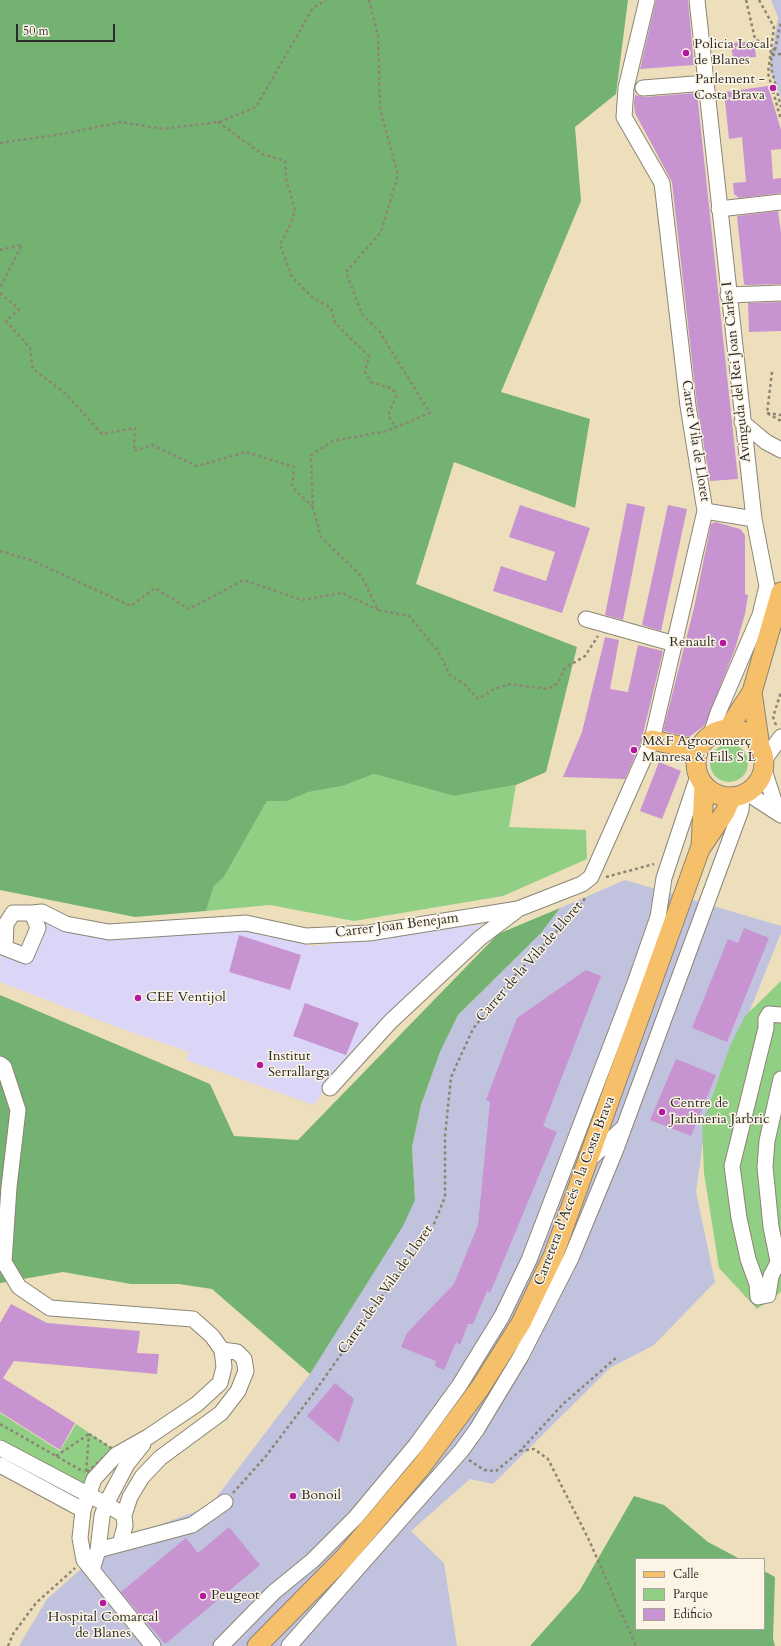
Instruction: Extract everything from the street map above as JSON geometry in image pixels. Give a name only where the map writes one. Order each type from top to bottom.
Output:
[{"type":"main road","points":[[752,692],[763,759],[759,781],[740,795],[716,795],[701,781],[696,761],[698,750],[704,741],[720,732],[752,692],[781,592]]},
{"type":"main road","points":[[720,732],[745,732],[754,738],[763,759]]},
{"type":"main road","points":[[652,740],[698,750]]},
{"type":"main road","name":"Carretera d'Accés a la Costa Brava","points":[[700,849],[701,781]]},
{"type":"main road","name":"Carretera d'Accés a la Costa Brava","points":[[257,1645],[345,1557],[421,1467],[480,1388],[524,1316],[554,1254],[605,1117],[700,849],[724,812],[740,795]]},
{"type":"street","name":"Carrer Vila de Lloret","points":[[590,881],[652,740],[705,510],[688,406],[662,183],[624,117],[626,88],[647,0]]},
{"type":"street","name":"Avinguda del Rei Joan Carles I","points":[[697,0],[742,422],[754,519],[767,586],[760,615],[718,713],[720,732]]},
{"type":"street","points":[[643,88],[706,83]]},
{"type":"street","points":[[719,209],[781,202]]},
{"type":"street","points":[[728,295],[781,293]]},
{"type":"street","points":[[742,422],[766,442],[781,450]]},
{"type":"street","points":[[705,510],[754,519]]},
{"type":"street","points":[[586,619],[675,644]]},
{"type":"street","points":[[779,734],[763,759],[779,814]]},
{"type":"street","points":[[221,1646],[274,1592],[312,1561],[356,1517],[416,1445],[459,1386],[502,1316],[529,1260],[573,1146],[658,917],[664,878],[701,781]]},
{"type":"street","points":[[289,1646],[460,1451],[477,1429],[521,1356],[571,1258],[624,1127],[741,810],[740,795],[779,814]]},
{"type":"street","name":"Carrer Joan Benejam","points":[[32,913],[42,912],[66,924],[109,932],[246,923],[306,936],[370,933],[518,909],[590,881]]},
{"type":"street","points":[[330,1088],[391,1021],[480,938],[518,909]]},
{"type":"street","points":[[781,1015],[769,1014],[766,1020],[766,1028],[732,1166],[739,1218],[748,1259],[757,1284],[758,1297],[768,1295],[771,1276],[780,1259],[771,1227],[765,1167],[767,1141],[781,1079]]},
{"type":"street","points":[[0,1064],[4,1067],[18,1110],[4,1262],[19,1287],[50,1308],[192,1319],[212,1336],[222,1350],[224,1367],[220,1383],[197,1404],[148,1437],[116,1455],[94,1479],[83,1510],[80,1538],[88,1565],[153,1646]]},
{"type":"street","points":[[573,1146],[605,1117]]},
{"type":"street","points":[[589,1160],[624,1127]]},
{"type":"street","points":[[120,1544],[124,1526],[124,1515],[130,1497],[142,1477],[160,1458],[221,1413],[238,1391],[246,1371],[244,1359],[236,1352],[222,1350]]},
{"type":"street","points":[[88,1565],[98,1550],[102,1516],[106,1504],[127,1464],[148,1437]]},
{"type":"street","points":[[0,1448],[124,1515]]},
{"type":"street","points":[[0,1465],[83,1510]]},
{"type":"street","points":[[80,1538],[98,1550],[192,1525],[225,1502]]},
{"type":"path","points":[[0,143],[68,133],[121,122],[162,128],[218,122],[256,107],[313,8],[326,0]]},
{"type":"path","points":[[369,0],[378,35],[380,109],[398,175],[381,232],[346,272],[362,314],[379,331],[430,413],[387,431],[333,441],[311,456],[313,508],[321,537],[362,577],[378,610]]},
{"type":"path","points":[[746,0],[755,39],[775,50]]},
{"type":"path","points":[[759,0],[774,27],[771,49],[772,71],[781,107]]},
{"type":"path","points":[[781,21],[775,50],[769,58],[768,73],[781,120]]},
{"type":"path","points":[[772,55],[781,54]]},
{"type":"path","points":[[218,122],[262,154],[284,161],[286,179],[295,210],[291,223],[280,245],[292,277],[313,298],[330,308],[335,323],[369,356],[365,372],[371,382],[393,389],[396,397],[388,415],[396,428]]},
{"type":"path","points":[[0,250],[22,245],[0,288]]},
{"type":"path","points":[[0,293],[19,309],[6,321],[30,348],[33,369],[66,394],[102,434],[135,428],[134,451],[152,445],[197,466],[246,452],[294,467],[292,487],[313,508]]},
{"type":"path","points":[[767,413],[772,372]]},
{"type":"path","points":[[767,413],[781,415]]},
{"type":"path","points":[[767,413],[776,420],[781,421]]},
{"type":"path","points":[[0,551],[31,560],[130,606],[155,588],[189,609],[244,580],[302,600],[342,592],[378,610],[409,616],[438,651],[450,675],[464,684],[478,699],[492,690],[509,684],[548,689],[558,683],[565,668],[585,656],[597,639],[601,624]]},
{"type":"path","points":[[779,734],[773,717],[781,692]]},
{"type":"path","points":[[590,881],[670,861]]},
{"type":"path","name":"Carrer de la Vila de Lloret","points":[[225,1502],[266,1456],[313,1394],[431,1230],[445,1197],[445,1136],[452,1077],[472,1029],[508,984],[583,903],[590,881]]},
{"type":"path","points":[[460,1451],[474,1465],[484,1470],[496,1471],[520,1451],[563,1404],[616,1357]]},
{"type":"path","points":[[0,1424],[86,1474]]},
{"type":"path","points":[[56,1456],[89,1434]]},
{"type":"path","points":[[86,1474],[89,1434]]},
{"type":"path","points":[[86,1474],[113,1449],[89,1434]]},
{"type":"path","points":[[520,1451],[534,1449],[548,1459],[588,1538],[636,1646]]},
{"type":"path","points":[[8,1646],[13,1634],[36,1603],[88,1565]]},
{"type":"shaded area","points":[[771,0],[781,0],[781,98],[770,70],[778,17]]},
{"type":"shaded area","points":[[625,880],[781,926],[781,933],[706,1120],[696,1192],[715,1282],[654,1345],[610,1368],[493,1484],[470,1479],[411,1531],[444,1563],[457,1646],[19,1646],[47,1599],[80,1570],[153,1527],[209,1507],[310,1374],[415,1200],[412,1147],[421,1105],[440,1052],[458,1015],[541,933],[560,908]]},
{"type":"shaded area","points":[[43,918],[108,937],[246,927],[312,946],[486,924],[351,1052],[314,1105],[186,1060],[189,1052],[122,1029],[0,982],[1,948],[32,959]]},
{"type":"green space","points":[[0,0],[628,0],[616,94],[575,127],[581,201],[501,392],[590,419],[575,508],[454,462],[416,584],[577,647],[546,772],[516,785],[454,796],[374,774],[343,786],[309,792],[287,801],[267,801],[224,877],[214,886],[206,911],[135,917],[0,890]]},
{"type":"green space","points":[[729,744],[742,750],[748,763],[742,776],[729,782],[716,776],[710,763],[716,750]]},
{"type":"green space","points":[[374,774],[454,796],[516,785],[509,827],[586,830],[587,859],[503,896],[354,921],[270,905],[206,911],[214,886],[224,877],[267,801],[287,801],[309,792],[343,786]]},
{"type":"green space","points":[[560,908],[541,933],[458,1015],[440,1052],[421,1105],[412,1147],[415,1200],[403,1226],[310,1374],[212,1289],[179,1284],[131,1284],[63,1272],[0,1283],[0,995],[210,1084],[234,1136],[298,1140],[498,934]]},
{"type":"green space","points":[[781,981],[781,1292],[757,1309],[719,1268],[704,1173],[702,1125],[730,1046],[745,1016]]},
{"type":"green space","points":[[0,1413],[60,1451],[76,1424],[116,1451],[84,1486],[0,1439]]},
{"type":"green space","points":[[634,1496],[664,1505],[708,1542],[738,1558],[635,1558],[635,1630],[765,1630],[765,1572],[775,1577],[773,1639],[775,1646],[530,1646],[580,1590]]},
{"type":"building","points":[[656,0],[688,0],[694,65],[640,69]]},
{"type":"building","points":[[754,41],[756,57],[733,59],[731,43]]},
{"type":"building","points":[[768,86],[781,130],[781,149],[771,150],[773,179],[781,178],[781,193],[739,198],[734,194],[733,183],[746,182],[742,137],[729,139],[724,92]]},
{"type":"building","points":[[697,93],[738,479],[710,481],[697,405],[672,182],[635,113],[634,103],[635,95],[644,97]]},
{"type":"building","points":[[778,211],[781,233],[781,284],[746,285],[744,284],[737,216]]},
{"type":"building","points":[[781,302],[781,331],[749,332],[748,303]]},
{"type":"building","points":[[627,503],[645,507],[623,620],[605,615]]},
{"type":"building","points":[[520,505],[590,528],[562,613],[493,591],[501,566],[546,581],[555,552],[509,537]]},
{"type":"building","points":[[668,505],[687,509],[661,631],[642,625]]},
{"type":"building","points":[[715,522],[740,529],[745,535],[745,594],[748,595],[745,614],[735,649],[705,725],[689,737],[663,731],[694,608],[711,524]]},
{"type":"building","points":[[605,637],[619,640],[610,689],[628,692],[638,645],[663,651],[641,742],[625,779],[563,777],[582,732]]},
{"type":"building","points":[[659,762],[681,771],[662,819],[640,811]]},
{"type":"building","points":[[744,928],[769,938],[727,1042],[692,1028],[728,939],[738,943]]},
{"type":"building","points":[[239,935],[301,955],[290,990],[229,972]]},
{"type":"building","points":[[586,970],[601,976],[543,1126],[557,1132],[490,1293],[487,1291],[473,1324],[468,1324],[460,1345],[456,1342],[444,1370],[435,1366],[436,1361],[401,1347],[407,1333],[454,1284],[478,1225],[490,1102],[486,1100],[517,1018]]},
{"type":"building","points":[[305,1003],[359,1023],[346,1055],[293,1036]]},
{"type":"building","points":[[676,1059],[716,1075],[691,1136],[650,1120]]},
{"type":"building","points":[[11,1304],[47,1323],[140,1331],[137,1353],[159,1354],[157,1374],[14,1361],[3,1378],[75,1423],[60,1450],[0,1412],[0,1323]]},
{"type":"building","points":[[335,1383],[354,1399],[339,1443],[307,1416]]},
{"type":"building","points":[[229,1527],[260,1565],[165,1644],[121,1592],[186,1538],[198,1553]]},
{"type":"place","name":"Policia Local de Blanes","points":[[686,53]]},
{"type":"place","name":"Parlement - Costa Brava","points":[[773,88]]},
{"type":"place","name":"Renault","points":[[723,643]]},
{"type":"place","name":"M&F Agrocomerç Manresa & Fills S L","points":[[634,750]]},
{"type":"place","name":"CEE Ventijol","points":[[138,998]]},
{"type":"place","name":"Institut Serrallarga","points":[[260,1065]]},
{"type":"place","name":"Centre de Jardineria Jarbric","points":[[662,1112]]},
{"type":"place","name":"Bonoil","points":[[293,1496]]},
{"type":"place","name":"Peugeot","points":[[203,1596]]},
{"type":"place","name":"Hospital Comarcal de Blanes","points":[[103,1603]]}]
